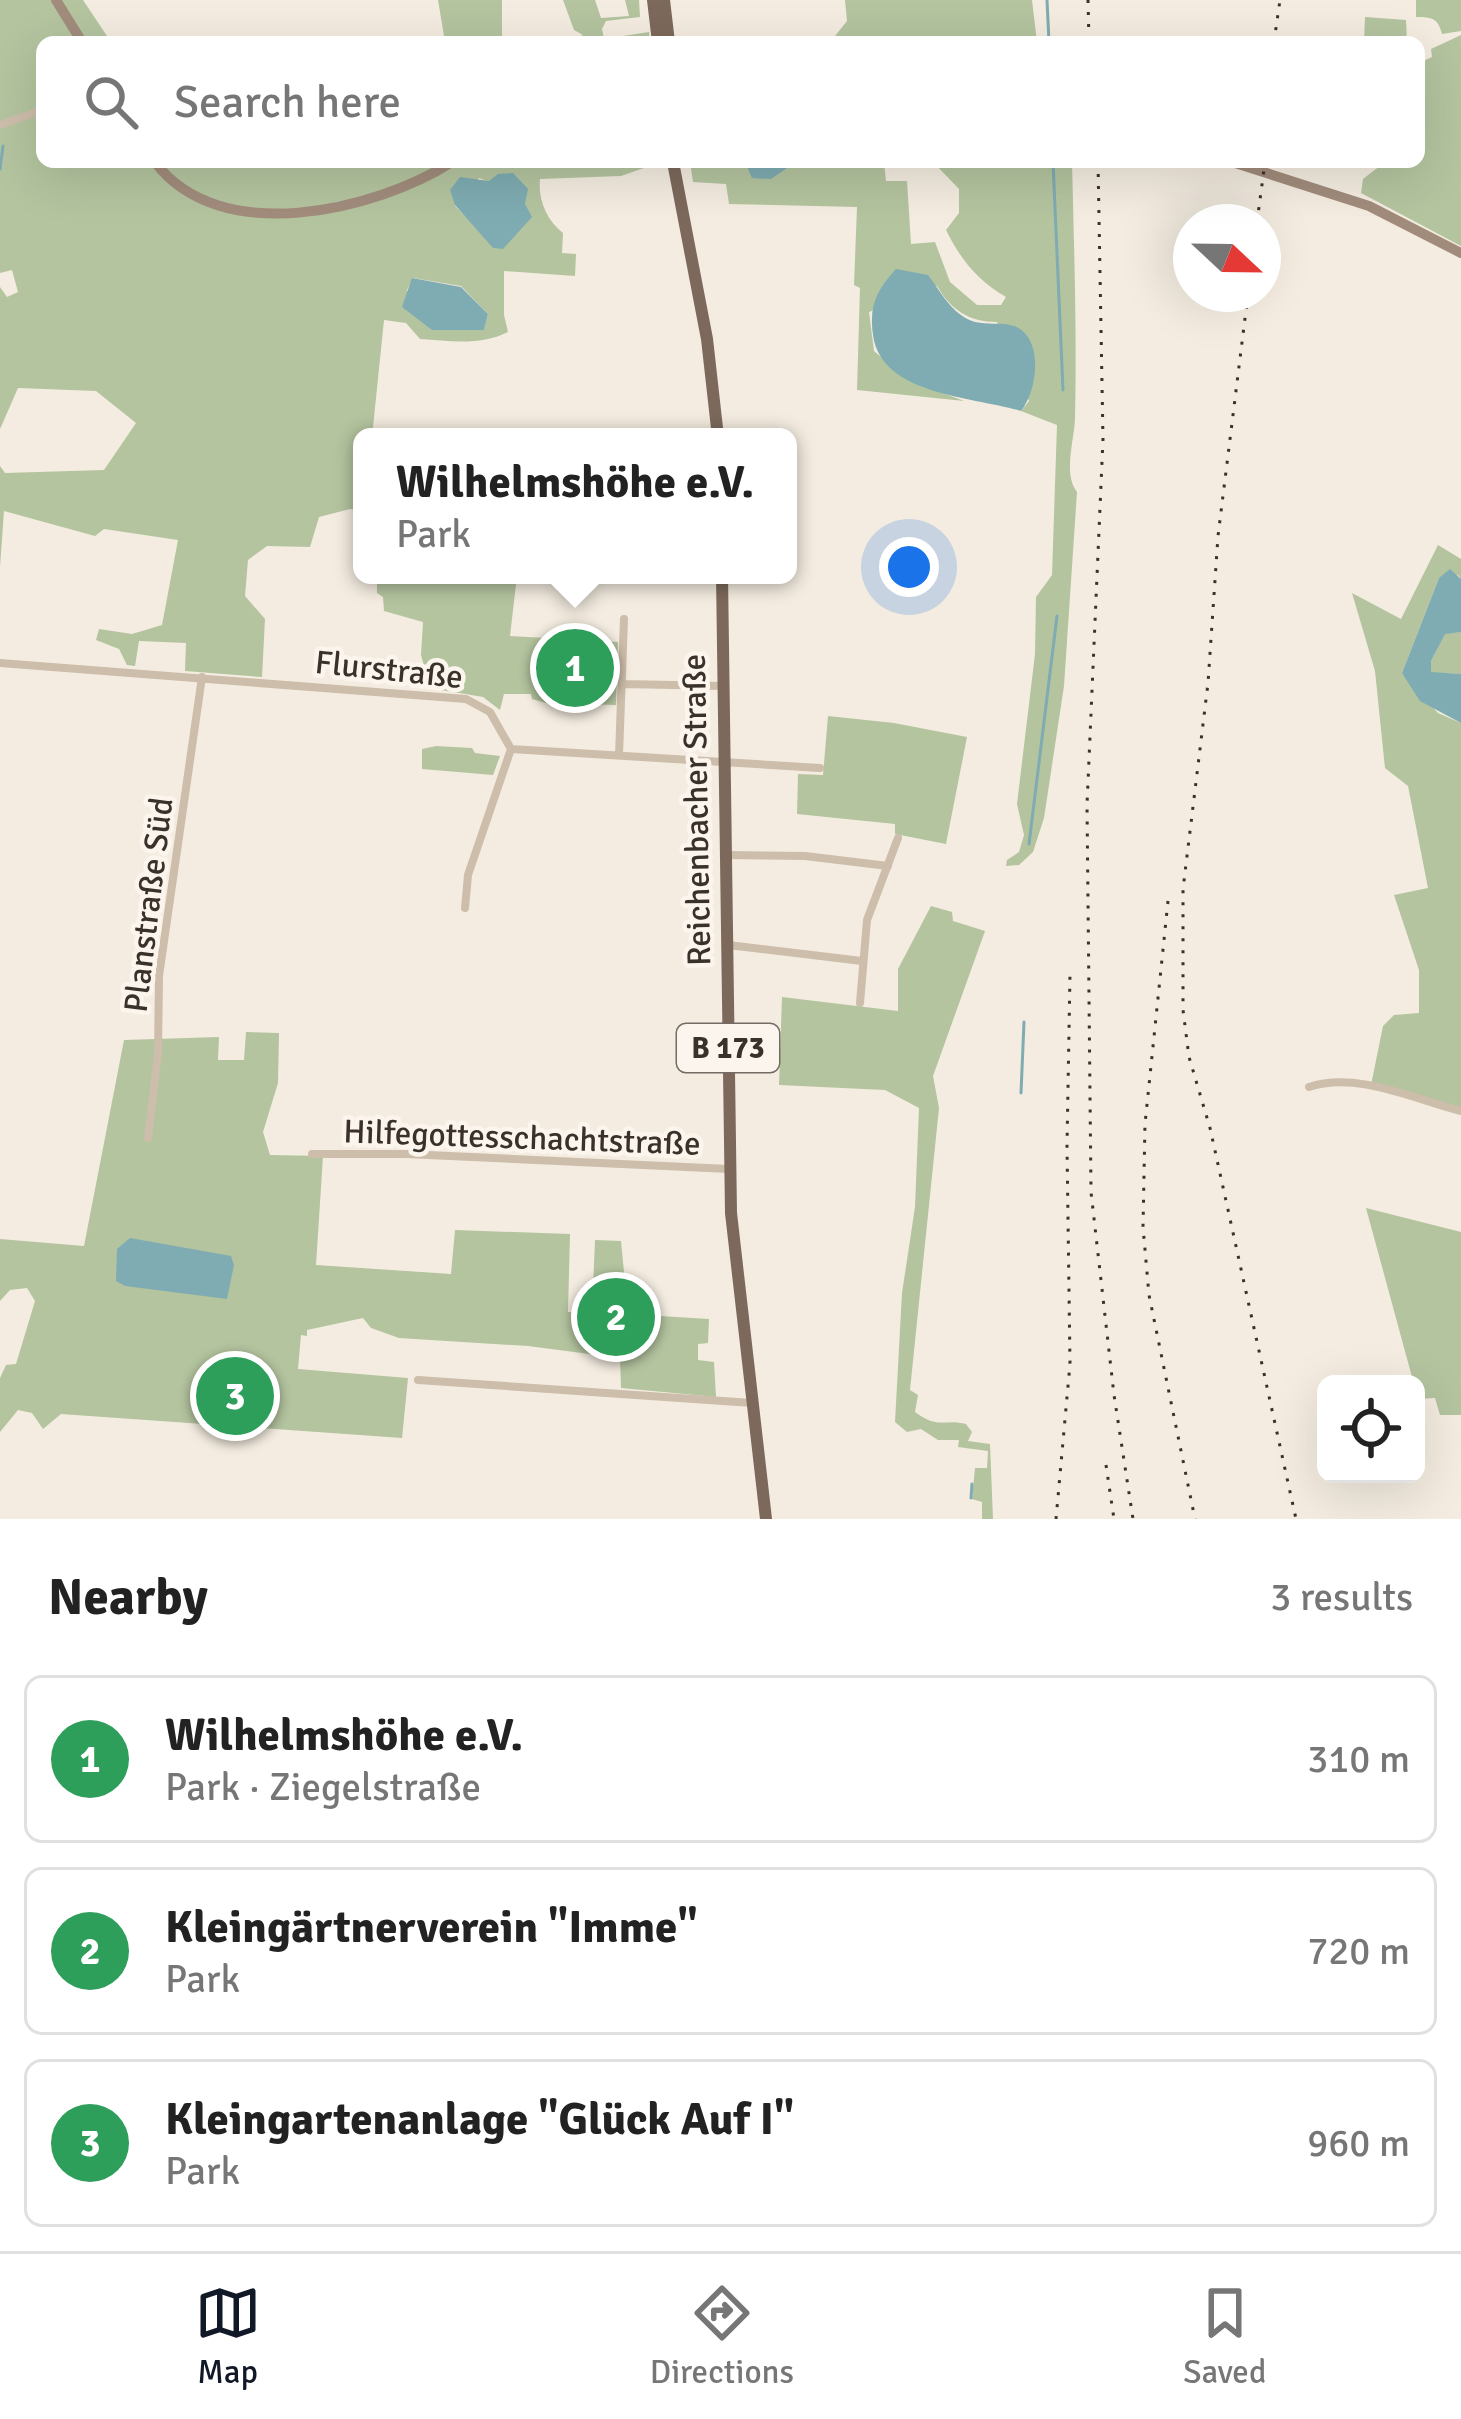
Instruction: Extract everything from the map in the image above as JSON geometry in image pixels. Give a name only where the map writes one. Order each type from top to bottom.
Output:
[{"type":"main road","points":[[56,0],[78,36]]},
{"type":"main road","points":[[653,0],[657,36]]},
{"type":"main road","points":[[664,0],[668,36]]},
{"type":"main road","points":[[161,168],[180,189],[205,203],[266,213],[371,199],[441,168]]},
{"type":"main road","points":[[677,168],[707,339],[717,428]]},
{"type":"main road","points":[[1251,168],[1369,206],[1461,253]]},
{"type":"main road","name":"Reichenbacher Straße","points":[[722,584],[729,1169],[766,1519]]},
{"type":"street","points":[[0,125],[36,112]]},
{"type":"street","points":[[619,755],[624,619]]},
{"type":"street","name":"Flurstraße","points":[[0,663],[466,699],[490,712],[511,749]]},
{"type":"street","name":"Planstraße Süd","points":[[148,1138],[158,1054],[159,976],[202,677]]},
{"type":"street","points":[[622,684],[723,686]]},
{"type":"street","points":[[465,908],[468,875],[511,749],[820,768]]},
{"type":"street","points":[[860,1003],[867,920],[898,838]]},
{"type":"street","points":[[725,855],[805,856],[887,866]]},
{"type":"street","points":[[726,945],[862,961]]},
{"type":"street","points":[[1309,1087],[1352,1081],[1461,1112]]},
{"type":"street","name":"Hilfegottesschachtstraße","points":[[313,1154],[729,1169]]},
{"type":"street","points":[[418,1380],[752,1403]]},
{"type":"green space","points":[[0,0],[83,0],[107,36],[36,36],[36,168],[644,168],[621,176],[540,179],[544,209],[563,233],[562,253],[576,254],[575,276],[504,271],[508,332],[476,341],[420,339],[406,323],[384,320],[373,428],[353,428],[353,509],[319,517],[310,547],[267,546],[248,560],[245,596],[265,619],[262,677],[185,671],[186,643],[139,641],[135,666],[127,665],[119,649],[96,640],[99,629],[132,634],[162,625],[178,540],[104,529],[95,536],[4,511],[0,567],[0,466],[5,473],[104,470],[136,423],[96,391],[18,388],[0,429],[0,287],[7,297],[18,292],[12,270],[0,273]],"holes":[[[479,178],[489,182],[475,226],[455,206]],[[413,278],[461,286],[488,314],[484,330],[432,330],[417,316],[407,290]]]},
{"type":"green space","points":[[438,0],[502,0],[502,36],[444,36]]},
{"type":"green space","points":[[563,0],[595,0],[601,18],[629,16],[625,0],[639,0],[640,17],[606,21],[603,36],[581,36]]},
{"type":"green space","points":[[845,0],[1032,0],[1036,36],[835,36],[847,21]]},
{"type":"green space","points":[[1416,0],[1461,0],[1461,31],[1442,34],[1434,20],[1416,17]]},
{"type":"green space","points":[[1365,17],[1406,20],[1407,36],[1364,36]]},
{"type":"green space","points":[[1461,35],[1461,246],[1361,193],[1363,179],[1377,168],[1425,168],[1425,60],[1432,57],[1431,49]]},
{"type":"green space","points":[[691,168],[885,168],[886,181],[907,181],[911,244],[935,242],[950,282],[977,305],[1001,305],[1006,297],[971,268],[946,230],[959,213],[959,189],[939,168],[1072,168],[1076,387],[1070,467],[1077,492],[1064,686],[1044,818],[1033,852],[1019,865],[1006,866],[1019,852],[1024,835],[1017,804],[1035,654],[1036,597],[1052,575],[1057,425],[1021,411],[1029,401],[997,322],[962,313],[937,286],[869,312],[874,351],[907,379],[964,401],[857,390],[857,207],[729,204],[726,184],[693,182]]},
{"type":"green space","points":[[1438,545],[1461,559],[1461,579],[1458,575],[1439,578],[1402,673],[1438,713],[1461,723],[1461,1108],[1371,1085],[1383,1026],[1394,1015],[1419,1013],[1419,970],[1394,895],[1428,888],[1408,786],[1385,768],[1375,671],[1352,593],[1401,619]]},
{"type":"green space","points":[[377,584],[516,584],[510,636],[618,642],[616,705],[546,703],[532,699],[531,694],[504,694],[500,710],[483,697],[430,688],[421,655],[423,622],[384,611],[383,597],[377,593]]},
{"type":"green space","points":[[1461,632],[1461,674],[1431,673],[1431,661],[1445,633]]},
{"type":"green space","points":[[828,716],[967,737],[946,844],[895,834],[895,824],[797,814],[798,774],[823,775]]},
{"type":"green space","points":[[436,746],[500,756],[493,775],[422,769],[422,749]]},
{"type":"green space","points":[[931,906],[952,912],[953,921],[985,931],[933,1076],[939,1108],[910,1390],[918,1395],[915,1412],[936,1422],[966,1424],[972,1432],[968,1441],[990,1444],[993,1519],[982,1519],[982,1502],[972,1499],[975,1468],[987,1468],[988,1451],[958,1447],[959,1440],[938,1440],[921,1429],[907,1432],[895,1422],[919,1108],[885,1090],[779,1085],[782,997],[898,1011],[898,969]]},
{"type":"green space","points":[[246,1032],[279,1033],[278,1083],[263,1132],[270,1155],[323,1156],[316,1265],[451,1274],[455,1230],[570,1234],[568,1312],[592,1313],[595,1240],[621,1241],[628,1314],[709,1319],[708,1343],[698,1344],[698,1360],[714,1362],[716,1397],[621,1388],[620,1358],[528,1346],[399,1338],[371,1328],[363,1318],[307,1330],[307,1336],[301,1335],[298,1369],[408,1378],[402,1438],[61,1414],[43,1429],[32,1413],[18,1410],[0,1432],[0,1378],[6,1365],[16,1364],[35,1301],[27,1288],[10,1290],[0,1301],[0,1239],[84,1246],[124,1040],[219,1037],[218,1060],[244,1060]]},
{"type":"green space","points":[[1366,1208],[1461,1232],[1461,1415],[1440,1415],[1435,1398],[1425,1399],[1425,1375],[1411,1375]]},
{"type":"water","points":[[748,168],[787,168],[771,179],[752,178]]},
{"type":"water","points":[[513,173],[528,189],[525,204],[532,217],[503,249],[493,248],[455,205],[450,190],[460,177],[489,181],[498,174]]},
{"type":"water","points":[[896,269],[928,275],[967,319],[1014,326],[1024,332],[1035,365],[1021,411],[933,391],[893,371],[880,355],[872,316],[879,292]]},
{"type":"water","points":[[412,278],[461,287],[488,314],[484,330],[432,330],[402,307]]},
{"type":"water","points":[[1450,569],[1461,579],[1461,632],[1445,634],[1431,661],[1431,672],[1461,674],[1461,723],[1420,701],[1402,673],[1439,578]]},
{"type":"water","points":[[130,1238],[231,1256],[234,1265],[227,1299],[116,1281],[117,1249]]},
{"type":"waterway","points":[[1047,0],[1049,36]]},
{"type":"waterway","points":[[0,169],[3,146]]},
{"type":"waterway","points":[[1053,168],[1063,390]]},
{"type":"waterway","points":[[1029,844],[1057,616]]},
{"type":"waterway","points":[[1021,1093],[1024,1022]]},
{"type":"waterway","points":[[971,1498],[972,1484]]},
{"type":"railway","points":[[1088,0],[1089,36]]},
{"type":"railway","points":[[1275,36],[1280,0]]},
{"type":"railway","points":[[1098,168],[1103,439],[1087,805],[1091,1192],[1133,1519]]},
{"type":"railway","points":[[1259,204],[1264,168]]},
{"type":"railway","points":[[1246,312],[1183,889],[1183,1010],[1189,1057],[1210,1128],[1296,1519]]},
{"type":"railway","points":[[1168,901],[1145,1124],[1143,1227],[1149,1295],[1195,1519]]},
{"type":"railway","points":[[1056,1519],[1070,1364],[1070,974]]},
{"type":"railway","points":[[1106,1465],[1114,1519]]},
{"type":"place","name":"Wilhelmshöhe e.V.","points":[[575,668]]},
{"type":"place","name":"Kleingärtnerverein \"Imme\"","points":[[616,1317]]},
{"type":"place","name":"Kleingartenanlage \"Glück Auf I\"","points":[[235,1396]]}]
